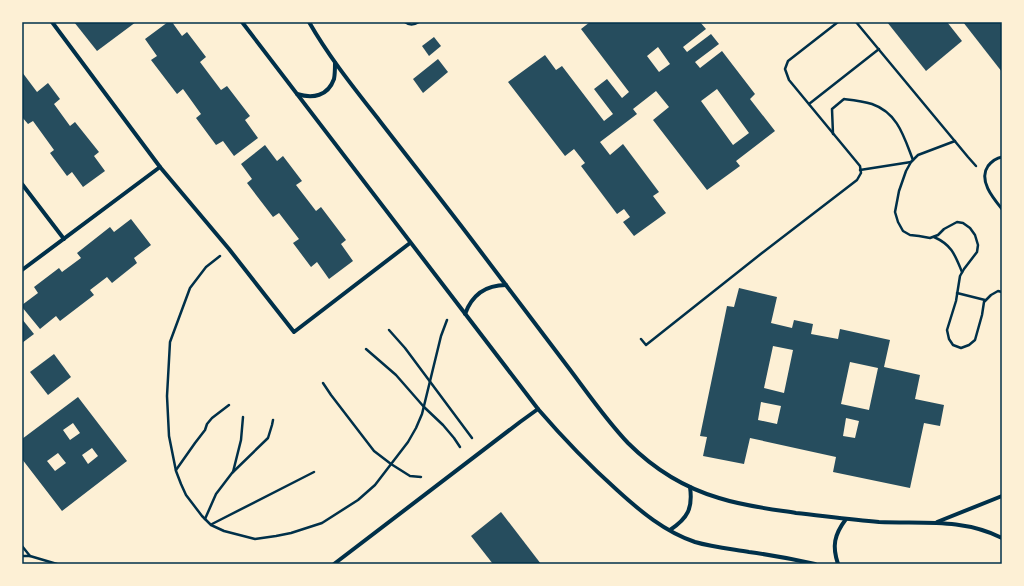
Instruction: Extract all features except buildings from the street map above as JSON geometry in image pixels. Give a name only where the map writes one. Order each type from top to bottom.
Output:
[{"type":"street","points":[[52,22],[160,167],[229,249],[294,332],[410,243]]},
{"type":"street","points":[[242,22],[538,409],[602,477],[636,507],[670,530],[686,538],[708,545],[815,564]]},
{"type":"street","points":[[309,22],[335,63],[601,411],[632,447],[651,463],[662,471],[690,486],[714,496],[747,505],[846,520],[935,523],[967,526],[985,530],[1002,538]]},
{"type":"street","points":[[297,94],[314,96],[324,93],[334,78],[335,63]]},
{"type":"street","points":[[22,270],[160,167]]},
{"type":"street","points":[[22,184],[64,239]]},
{"type":"street","points":[[465,314],[472,299],[481,292],[493,286],[506,285]]},
{"type":"street","points":[[334,564],[538,409]]},
{"type":"street","points":[[670,530],[683,519],[689,510],[691,496],[690,486]]},
{"type":"street","points":[[935,523],[1002,496]]},
{"type":"street","points":[[838,564],[835,552],[835,540],[840,527],[846,520]]},
{"type":"lane","points":[[1002,157],[994,160],[990,164],[984,176],[985,182],[995,201],[1002,209]]},
{"type":"path","points":[[405,22],[408,25],[413,25],[420,22]]},
{"type":"path","points":[[641,339],[646,345],[857,180],[861,173],[860,166],[789,80],[785,69],[788,61],[838,22]]},
{"type":"path","points":[[856,22],[984,176]]},
{"type":"path","points":[[809,104],[879,49]]},
{"type":"path","points":[[833,134],[832,108],[844,99],[871,104],[885,110],[893,118],[900,128],[912,161]]},
{"type":"path","points":[[954,141],[918,156],[912,161],[906,171],[899,191],[895,212],[898,222],[903,231],[910,235],[930,238],[934,237],[944,229],[957,222],[963,223],[970,228],[975,236],[978,245],[977,252],[962,272],[956,301],[947,330],[949,339],[953,345],[961,348],[969,345],[975,340],[984,302],[998,291],[1002,292]]},
{"type":"path","points":[[860,170],[912,161]]},
{"type":"path","points":[[934,237],[940,239],[953,251],[962,272]]},
{"type":"path","points":[[229,249],[206,267],[190,288],[170,342],[168,403],[169,436],[176,471],[186,495],[205,519],[224,531],[255,539],[284,534],[322,523],[358,500],[375,484],[408,442],[416,428],[422,414],[441,336],[447,320]]},
{"type":"path","points":[[957,292],[986,301]]},
{"type":"path","points":[[389,330],[405,348],[472,438]]},
{"type":"path","points":[[366,348],[396,375],[424,407],[443,425],[460,447]]},
{"type":"path","points":[[323,383],[331,396],[374,451],[410,476],[421,477]]},
{"type":"path","points":[[176,471],[205,430],[207,424],[212,418],[229,405]]},
{"type":"path","points":[[232,474],[241,440],[243,417]]},
{"type":"path","points":[[205,519],[216,494],[232,474],[268,438],[272,420]]},
{"type":"path","points":[[211,524],[314,472]]},
{"type":"path","points":[[22,546],[30,556]]},
{"type":"path","points":[[22,556],[30,556],[57,564]]}]
